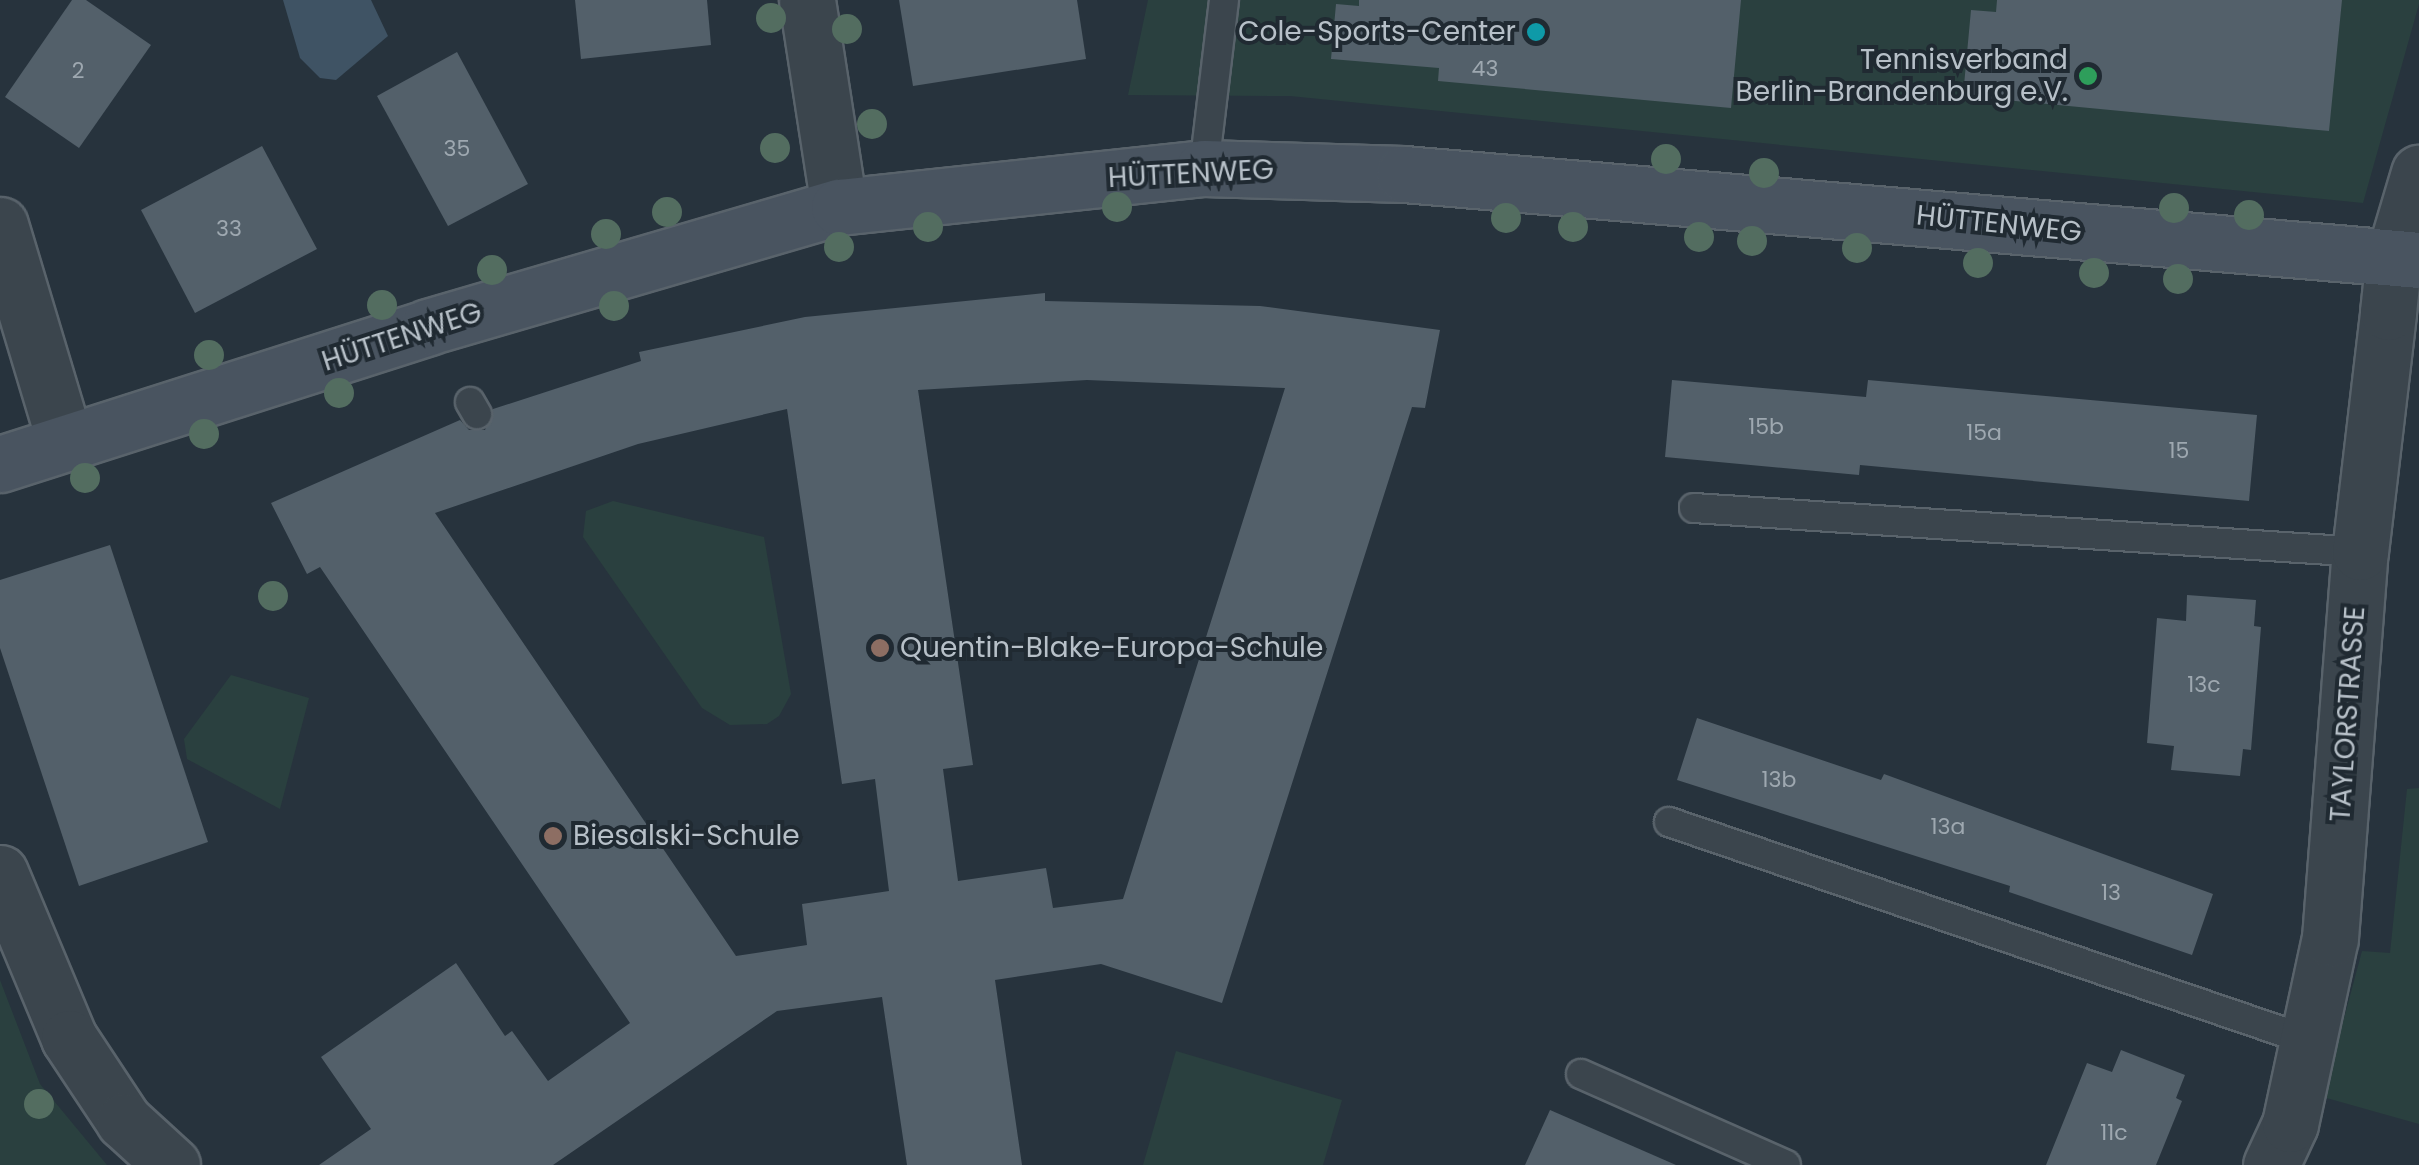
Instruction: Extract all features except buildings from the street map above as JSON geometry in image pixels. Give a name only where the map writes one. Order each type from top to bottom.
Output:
[{"type":"main road","name":"HÜTTENWEG","points":[[0,464],[428,326],[839,207],[1204,168],[1404,174],[2407,259]]},
{"type":"street","points":[[807,0],[839,207]]},
{"type":"street","name":"TAYLORSTRASSE","points":[[2271,1165],[2290,1124],[2330,938],[2360,552],[2419,173]]},
{"type":"street","points":[[0,225],[65,442]]},
{"type":"street","points":[[0,873],[69,1038],[124,1121],[172,1165]]},
{"type":"lane","points":[[1204,168],[1224,0]]},
{"type":"lane","points":[[1694,508],[2360,552]]},
{"type":"lane","points":[[1668,822],[2310,1041]]},
{"type":"lane","points":[[1580,1074],[1786,1165]]},
{"type":"green space","points":[[1148,0],[2419,0],[2419,4],[2363,203],[1290,96],[1128,95]]},
{"type":"green space","points":[[613,501],[764,537],[791,694],[779,716],[767,724],[730,725],[702,708],[583,537],[586,511]]},
{"type":"green space","points":[[231,675],[309,698],[280,809],[187,759],[184,739]]},
{"type":"green space","points":[[2419,788],[2419,1124],[2323,1097],[2362,951],[2390,953],[2407,789]]},
{"type":"green space","points":[[0,980],[40,1084],[107,1165],[0,1165]]},
{"type":"green space","points":[[1176,1051],[1342,1100],[1323,1165],[1143,1165]]},
{"type":"water","points":[[283,0],[371,0],[388,36],[336,80],[320,78],[300,58]]},
{"type":"place","name":"Cole-Sports-Center","points":[[1536,32]]},
{"type":"place","name":"Tennisverband Berlin-Brandenburg e.V.","points":[[2088,76]]},
{"type":"place","name":"Quentin-Blake-Europa-Schule","points":[[880,648]]},
{"type":"place","name":"Biesalski-Schule","points":[[553,836]]}]
